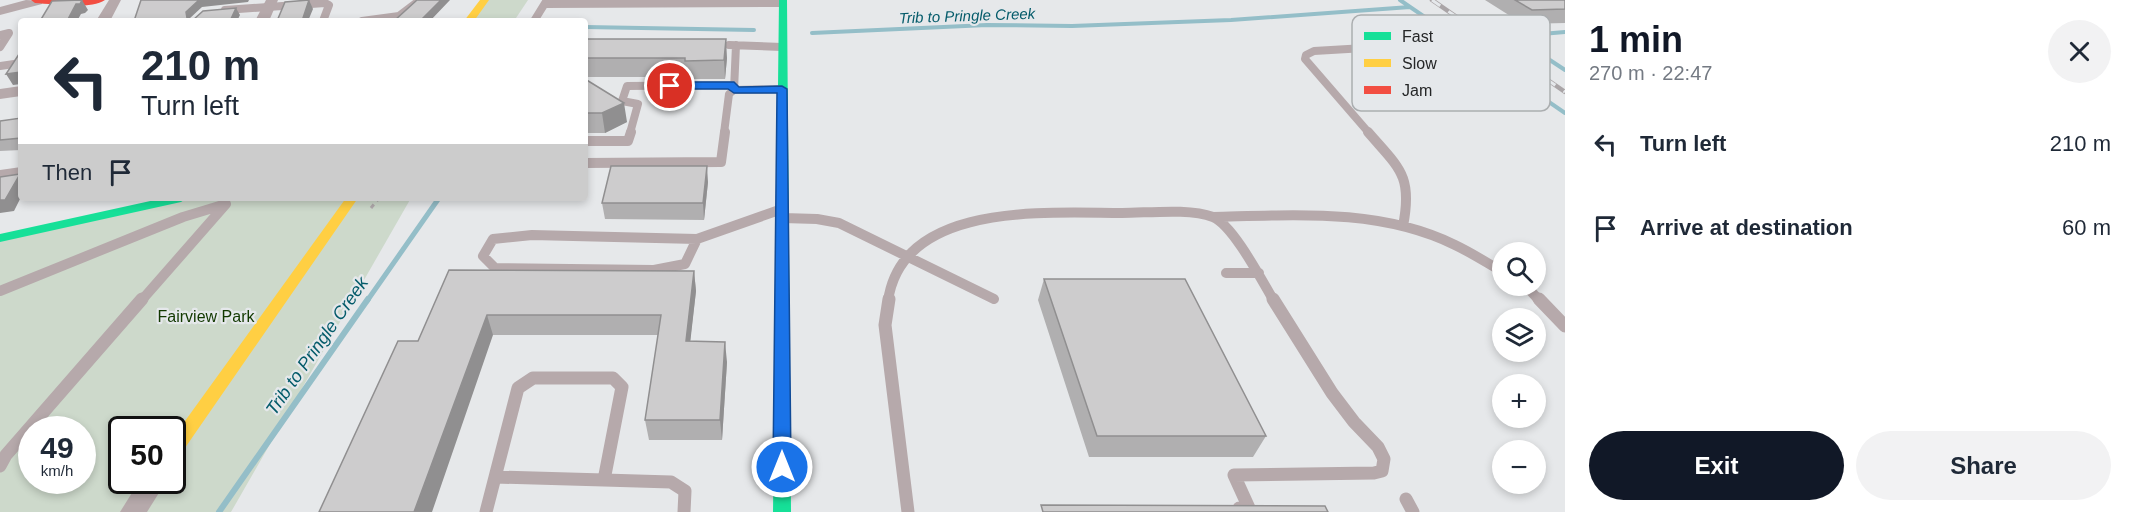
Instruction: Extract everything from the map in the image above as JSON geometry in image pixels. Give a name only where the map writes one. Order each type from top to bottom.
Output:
[{"type":"main road","points":[[36,0],[71,3],[101,0]]},
{"type":"main road","points":[[471,18],[485,0]]},
{"type":"main road","points":[[782,512],[783,2]]},
{"type":"main road","points":[[0,238],[167,201]]},
{"type":"main road","points":[[186,433],[350,201]]},
{"type":"street","points":[[0,11],[36,0]]},
{"type":"street","points":[[105,18],[115,0]]},
{"type":"street","points":[[263,18],[270,3]]},
{"type":"street","points":[[0,94],[18,91]]},
{"type":"street","points":[[0,175],[18,172]]},
{"type":"street","points":[[133,512],[145,494]]},
{"type":"lane","points":[[384,18],[399,16],[420,0]]},
{"type":"lane","points":[[536,18],[546,2],[783,2]]},
{"type":"lane","points":[[214,11],[270,3],[325,3],[328,5],[324,18]]},
{"type":"lane","points":[[0,35],[9,33],[0,47]]},
{"type":"lane","points":[[716,45],[782,47]]},
{"type":"lane","points":[[588,163],[722,162],[729,94],[734,88],[735,45]]},
{"type":"lane","points":[[1352,49],[1314,51],[1306,55],[1305,59],[1402,173],[1408,201],[1403,226]]},
{"type":"lane","points":[[0,66],[18,63]]},
{"type":"lane","points":[[588,141],[628,141],[638,104],[622,101],[627,86],[782,89]]},
{"type":"lane","points":[[0,291],[183,217],[226,204],[6,455],[0,466]]},
{"type":"lane","points":[[697,238],[685,264],[654,270],[495,268],[483,256],[493,239],[532,235],[697,238],[782,213],[839,223],[994,299]]},
{"type":"lane","points":[[908,512],[885,325],[886,300],[892,277],[907,255],[929,239],[950,229],[972,220],[1005,214],[1189,213],[1213,217],[1326,214],[1403,226],[1454,244],[1492,266]]},
{"type":"lane","points":[[1213,217],[1227,226],[1259,273],[1332,393],[1378,447],[1384,459],[1382,471],[1374,473],[1234,476],[1249,508],[1227,508]]},
{"type":"lane","points":[[1226,273],[1259,273]]},
{"type":"lane","points":[[1536,296],[1565,326]]},
{"type":"lane","points":[[486,512],[518,388],[532,378],[613,378],[622,387],[604,480]]},
{"type":"lane","points":[[495,477],[671,482],[685,491],[684,512]]},
{"type":"green space","points":[[485,0],[528,0],[516,18],[471,18]]},
{"type":"green space","name":"Fairview Park","points":[[167,201],[409,201],[231,512],[0,512],[0,238]]},
{"type":"building","points":[[82,0],[80,4],[76,4],[69,18],[42,18],[52,1]]},
{"type":"building","points":[[141,0],[199,0],[186,12],[187,18],[135,18]]},
{"type":"building","points":[[309,0],[303,18],[278,18],[285,2]]},
{"type":"building","points":[[417,0],[441,0],[423,18],[397,18]]},
{"type":"building","points":[[1515,0],[1565,0],[1565,9],[1532,10]]},
{"type":"building","points":[[236,8],[231,18],[195,18],[203,11]]},
{"type":"building","points":[[588,39],[726,39],[724,60],[685,61],[685,58],[588,58]]},
{"type":"building","points":[[18,56],[18,72],[6,74]]},
{"type":"building","points":[[588,81],[624,103],[602,113],[588,113]]},
{"type":"building","points":[[18,118],[18,138],[0,140],[0,121]]},
{"type":"building","points":[[611,166],[707,166],[703,203],[602,203]]},
{"type":"building","points":[[18,174],[5,200],[0,200],[0,177]]},
{"type":"building","points":[[449,270],[694,271],[686,341],[725,342],[720,420],[645,420],[661,315],[487,315],[414,512],[319,512],[398,341],[418,341]]},
{"type":"building","points":[[1044,279],[1185,279],[1266,436],[1097,436]]},
{"type":"building","points":[[1041,505],[1325,506],[1328,512],[1043,512]]},
{"type":"waterway","name":"Trib to Pringle Creek","points":[[1400,0],[1422,15]]},
{"type":"waterway","name":"Trib to Pringle Creek","points":[[812,33],[987,25],[1072,26],[1231,20],[1410,7]]},
{"type":"waterway","name":"Trib to Pringle Creek","points":[[588,27],[754,30]]},
{"type":"waterway","name":"Trib to Pringle Creek","points":[[1550,33],[1565,32]]},
{"type":"waterway","name":"Trib to Pringle Creek","points":[[1550,60],[1565,70]]},
{"type":"waterway","name":"Trib to Pringle Creek","points":[[1550,103],[1565,113]]},
{"type":"waterway","name":"Trib to Pringle Creek","points":[[367,301],[437,201]]},
{"type":"waterway","name":"Trib to Pringle Creek","points":[[219,512],[368,299]]},
{"type":"railway","points":[[1432,0],[1454,15]]},
{"type":"railway","points":[[1550,82],[1565,92]]},
{"type":"traffic: fast","points":[[782,512],[783,0]]},
{"type":"traffic: fast","points":[[0,238],[167,201]]},
{"type":"traffic: slow","points":[[471,18],[485,0]]},
{"type":"traffic: slow","points":[[186,433],[350,201]]},
{"type":"traffic: jam","points":[[35,0],[71,3],[101,0]]},
{"type":"route","points":[[670,86],[734,85],[734,90],[782,89],[782,467]]}]
